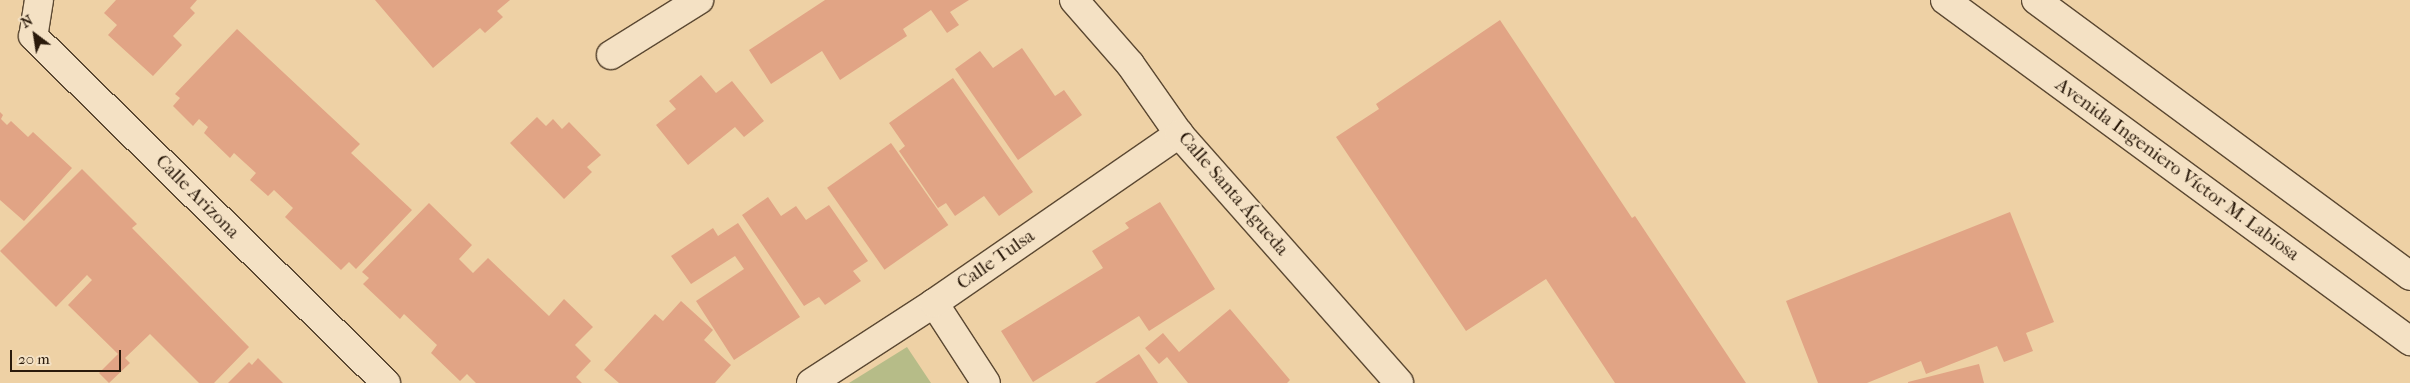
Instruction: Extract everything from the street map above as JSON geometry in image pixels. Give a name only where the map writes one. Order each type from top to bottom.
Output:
[{"type":"street","name":"Calle Arizona","points":[[39,0],[33,36],[386,383]]},
{"type":"street","points":[[611,55],[699,0]]},
{"type":"street","name":"Calle Santa Águeda","points":[[1074,0],[1130,64],[1179,134],[1399,383]]},
{"type":"street","name":"Avenida Ingeniero Víctor M. Labiosa","points":[[1944,0],[2410,341]]},
{"type":"street","points":[[2036,0],[2410,276]]},
{"type":"street","name":"Calle Tulsa","points":[[811,383],[934,304],[1179,134]]},
{"type":"street","points":[[934,304],[986,383]]},
{"type":"green space","points":[[907,347],[931,383],[849,383]]},
{"type":"building","points":[[116,0],[197,0],[190,8],[195,13],[173,36],[182,45],[153,76],[108,35],[117,25],[104,13]]},
{"type":"building","points":[[375,0],[510,0],[497,11],[503,17],[485,33],[480,28],[433,68]]},
{"type":"building","points":[[825,0],[969,0],[950,12],[959,25],[947,33],[931,10],[903,29],[907,36],[840,80],[822,51],[771,84],[749,50]]},
{"type":"building","points":[[1500,20],[1632,218],[1635,216],[1746,383],[1615,383],[1546,279],[1466,331],[1336,137],[1379,109],[1376,104]]},
{"type":"building","points":[[237,29],[360,144],[351,153],[412,210],[356,269],[349,262],[341,270],[285,217],[293,208],[274,190],[268,196],[250,180],[256,173],[234,153],[230,158],[204,133],[208,127],[199,119],[193,126],[173,106],[180,98],[175,94]]},
{"type":"building","points":[[1022,48],[1055,96],[1064,90],[1082,115],[1018,160],[955,69],[980,51],[993,68]]},
{"type":"building","points":[[701,75],[716,93],[732,81],[764,121],[744,137],[735,127],[688,165],[656,125],[676,109],[669,101]]},
{"type":"building","points":[[953,78],[1033,192],[999,216],[984,196],[955,216],[946,203],[938,208],[899,151],[905,146],[889,123]]},
{"type":"building","points":[[0,112],[3,115],[1,119],[7,125],[11,121],[28,137],[33,132],[72,168],[24,221],[0,200]]},
{"type":"building","points":[[537,117],[546,126],[553,119],[562,129],[569,122],[601,155],[587,167],[592,172],[564,199],[510,143]]},
{"type":"building","points":[[891,143],[948,225],[884,270],[827,188]]},
{"type":"building","points":[[82,169],[137,224],[132,228],[249,347],[214,383],[199,383],[150,334],[125,358],[130,363],[109,383],[99,373],[118,354],[68,305],[92,280],[87,275],[56,307],[0,251]]},
{"type":"building","points":[[768,197],[781,216],[796,206],[806,220],[829,205],[868,261],[853,271],[861,281],[825,305],[819,297],[804,306],[742,215]]},
{"type":"building","points":[[1160,202],[1215,289],[1149,331],[1139,316],[1033,382],[1001,331],[1103,268],[1092,251],[1129,228],[1125,223]]},
{"type":"building","points":[[429,203],[472,245],[459,259],[473,273],[488,258],[549,316],[564,299],[593,327],[575,345],[591,361],[576,377],[582,383],[476,383],[467,374],[460,381],[431,353],[437,345],[404,314],[400,319],[363,284],[369,278],[362,272]]},
{"type":"building","points":[[2010,212],[2054,322],[2026,333],[2033,351],[2004,362],[1997,346],[1926,374],[1921,361],[1867,383],[1818,383],[1786,301]]},
{"type":"building","points":[[738,223],[800,317],[734,360],[696,301],[744,269],[735,256],[691,284],[671,256],[713,228],[718,236]]},
{"type":"building","points":[[681,301],[713,330],[704,340],[731,365],[715,383],[619,383],[604,370],[655,314],[663,321]]},
{"type":"building","points":[[1230,309],[1290,380],[1287,383],[1188,383],[1167,357],[1159,364],[1145,348],[1163,333],[1179,352]]},
{"type":"building","points":[[1139,354],[1158,383],[1095,383]]},
{"type":"building","points":[[258,358],[283,383],[228,383],[249,362],[252,365]]},
{"type":"building","points":[[1979,364],[1984,383],[1908,383],[1908,382]]}]
